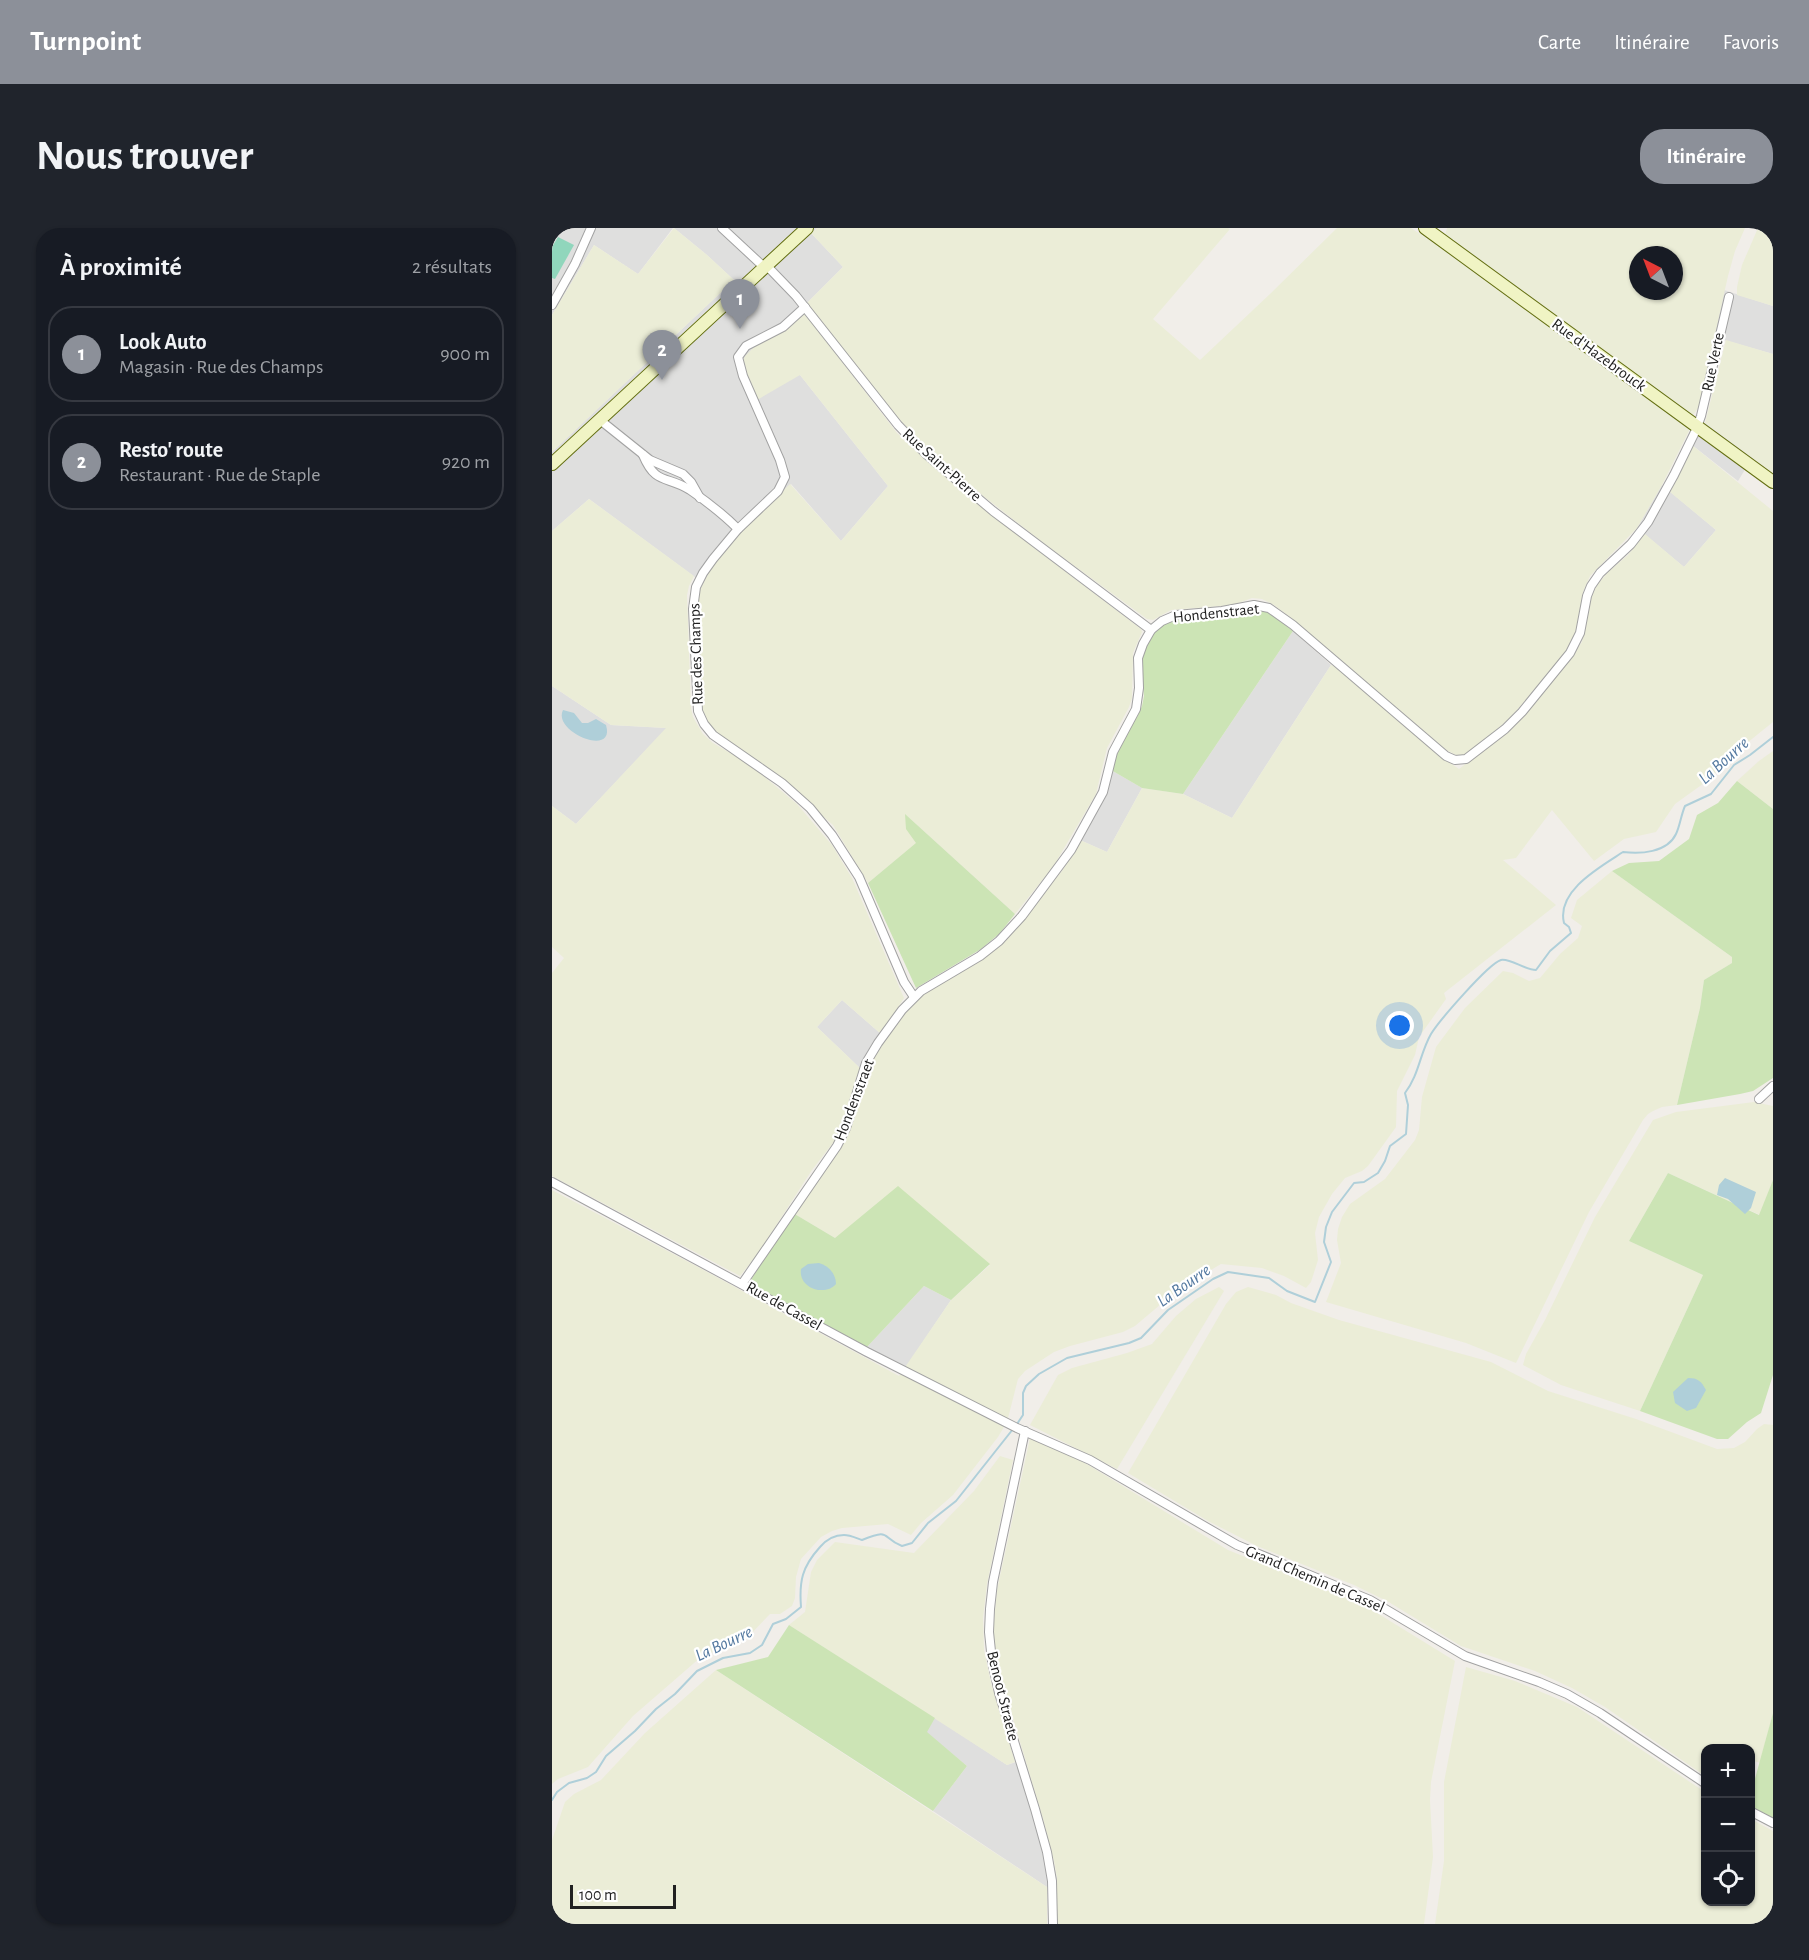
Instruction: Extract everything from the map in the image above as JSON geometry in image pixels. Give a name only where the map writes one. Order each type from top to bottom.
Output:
[{"type":"street","points":[[552,305],[579,256],[591,228]]},
{"type":"street","name":"Rue Saint-Pierre","points":[[722,228],[805,307],[898,425],[927,455],[999,515],[1151,630]]},
{"type":"street","points":[[552,464],[640,383],[670,348],[736,288],[764,269],[807,228]]},
{"type":"street","name":"Rue d'Hazebrouck","points":[[1425,228],[1773,482]]},
{"type":"street","name":"Rue Verte","points":[[1697,427],[1729,297]]},
{"type":"street","name":"Rue des Champs","points":[[805,307],[783,327],[746,346],[738,357],[743,376],[782,465],[785,477],[778,490],[738,529],[706,568],[695,592],[693,609],[696,696],[700,716],[713,735],[758,765],[787,788],[810,808],[832,835],[856,872],[904,982],[914,997]]},
{"type":"street","points":[[600,420],[643,455],[657,464],[684,474],[700,498]]},
{"type":"street","name":"Hondenstraet","points":[[742,1284],[837,1146],[846,1128],[861,1075],[870,1055],[885,1032],[914,997],[980,956],[999,941],[1018,921],[1068,856],[1103,792],[1113,752],[1136,709],[1139,688],[1138,658],[1151,630],[1162,621],[1176,615],[1222,611],[1254,605],[1266,607],[1288,621],[1446,756],[1459,761],[1466,759],[1514,721],[1570,654],[1580,633],[1591,586],[1600,573],[1635,539],[1648,522],[1697,427]]},
{"type":"street","points":[[643,455],[655,476],[684,487],[738,529]]},
{"type":"street","points":[[1758,1099],[1773,1086]]},
{"type":"street","name":"Rue de Cassel","points":[[552,1182],[857,1346],[1017,1428]]},
{"type":"street","name":"Grand Chemin de Cassel","points":[[1017,1428],[1068,1449],[1105,1468],[1246,1550],[1377,1603],[1458,1653],[1567,1694],[1600,1713],[1701,1781]]},
{"type":"street","name":"Benoot Straete","points":[[1017,1428],[1009,1512],[993,1582],[989,1638],[999,1692],[1047,1852],[1052,1881],[1053,1924]]},
{"type":"street","points":[[1755,1814],[1773,1823]]},
{"type":"shaded area","points":[[552,228],[673,228],[638,274],[594,245],[552,315]]},
{"type":"shaded area","points":[[674,228],[817,228],[811,233],[843,267],[807,303],[812,309],[785,330],[800,375],[888,486],[841,541],[791,484],[703,583],[589,499],[552,531],[552,452],[734,280]]},
{"type":"shaded area","points":[[1724,290],[1773,306],[1773,354],[1713,337]]},
{"type":"shaded area","points":[[1705,423],[1752,458],[1738,481],[1692,445]]},
{"type":"shaded area","points":[[1662,485],[1716,530],[1684,567],[1637,528]]},
{"type":"shaded area","points":[[1293,631],[1331,665],[1232,818],[1183,794]]},
{"type":"shaded area","points":[[552,686],[611,725],[667,728],[576,824],[552,806]]},
{"type":"shaded area","points":[[1111,770],[1142,788],[1107,852],[1080,840]]},
{"type":"shaded area","points":[[842,1000],[881,1034],[861,1069],[817,1027]]},
{"type":"shaded area","points":[[924,1286],[951,1300],[906,1367],[867,1347]]},
{"type":"shaded area","points":[[935,1718],[1007,1765],[1025,1759],[1050,1846],[1058,1890],[1047,1887],[933,1811],[967,1766],[926,1732]]},
{"type":"green space","points":[[674,228],[734,280],[552,452],[552,315],[594,245],[638,274]]},
{"type":"green space","points":[[817,228],[1228,228],[1230,229],[1153,319],[1200,360],[1337,228],[1411,228],[1461,261],[1689,426],[1689,431],[1637,528],[1590,576],[1583,592],[1579,626],[1559,661],[1510,718],[1474,749],[1458,756],[1446,750],[1274,605],[1262,599],[1252,598],[1233,605],[1171,610],[1153,620],[1147,619],[1046,545],[950,470],[914,436],[888,406],[807,303],[843,267],[811,233]]},
{"type":"green space","points":[[1447,228],[1745,228],[1728,276],[1699,407],[1693,415],[1445,235]]},
{"type":"green space","points":[[1758,228],[1773,228],[1773,306],[1737,295],[1742,265]]},
{"type":"green space","points":[[558,237],[574,245],[555,279],[552,278],[552,247]]},
{"type":"green space","points":[[805,314],[897,433],[973,499],[1141,629],[1142,632],[1133,653],[1132,698],[1107,748],[1096,794],[1053,867],[1015,914],[906,815],[917,843],[868,883],[833,825],[774,774],[716,734],[704,720],[701,710],[697,609],[700,590],[713,564],[738,534],[790,484],[841,541],[888,486],[800,375],[757,400],[742,363],[745,356],[757,344],[785,330]]},
{"type":"green space","points":[[1726,340],[1773,354],[1773,473],[1705,423]]},
{"type":"green space","points":[[1692,445],[1773,511],[1773,722],[1742,747],[1707,781],[1675,804],[1656,832],[1624,839],[1594,861],[1552,810],[1516,858],[1503,860],[1556,905],[1444,993],[1446,999],[1419,1037],[1415,1055],[1397,1091],[1396,1127],[1368,1166],[1345,1178],[1332,1194],[1319,1217],[1315,1233],[1318,1260],[1311,1282],[1306,1288],[1284,1276],[1262,1268],[1221,1264],[1180,1288],[1135,1326],[1123,1332],[1054,1352],[1025,1371],[1018,1379],[1007,1422],[998,1437],[953,1495],[911,1535],[888,1524],[842,1528],[821,1537],[801,1559],[792,1606],[780,1614],[770,1614],[747,1638],[701,1657],[633,1716],[588,1767],[558,1779],[552,1784],[552,1190],[899,1376],[951,1300],[990,1265],[835,1238],[793,1213],[837,1148],[863,1078],[883,1042],[910,1005],[929,990],[1003,943],[1062,871],[1080,840],[1107,852],[1142,788],[1183,794],[1232,818],[1331,665],[1437,754],[1459,769],[1489,746],[1570,659],[1582,642],[1590,600],[1597,585],[1628,555],[1645,534],[1684,567],[1716,530],[1670,492]]},
{"type":"green space","points":[[589,499],[694,576],[687,595],[693,717],[703,734],[713,743],[749,764],[797,804],[832,845],[852,878],[904,998],[881,1034],[842,1000],[817,1027],[861,1069],[836,1139],[812,1170],[757,1255],[740,1276],[552,1176],[552,973],[564,958],[552,947],[552,806],[576,824],[666,728],[611,725],[552,686],[552,531]]},
{"type":"green space","points":[[1249,609],[1266,610],[1293,631],[1183,794],[1142,788],[1111,770],[1124,736],[1142,706],[1144,696],[1142,656],[1147,642],[1157,628],[1174,618]]},
{"type":"green space","points":[[1773,751],[1773,809],[1737,781]]},
{"type":"green space","points":[[1737,781],[1773,809],[1773,1078],[1753,1091],[1677,1105],[1700,1008],[1704,980],[1732,963],[1732,957],[1612,871],[1629,863],[1659,861],[1689,839],[1697,815],[1718,803]]},
{"type":"green space","points":[[905,814],[1015,914],[1000,933],[981,949],[916,988],[868,883],[916,843],[906,829]]},
{"type":"green space","points":[[1612,871],[1732,957],[1732,963],[1704,980],[1700,1008],[1677,1105],[1662,1107],[1648,1114],[1643,1120],[1589,1212],[1516,1363],[1466,1343],[1326,1302],[1341,1263],[1337,1240],[1342,1217],[1350,1204],[1385,1179],[1415,1140],[1419,1130],[1422,1097],[1436,1047],[1465,1008],[1503,971],[1529,981],[1540,978],[1560,954],[1578,938],[1582,926],[1571,918],[1577,900]]},
{"type":"green space","points":[[1754,1102],[1773,1106],[1773,1180],[1760,1215],[1668,1173],[1629,1241],[1703,1275],[1640,1411],[1561,1385],[1523,1365],[1526,1354],[1595,1217],[1653,1120],[1676,1112]]},
{"type":"green space","points":[[1668,1173],[1759,1215],[1773,1180],[1773,1375],[1761,1413],[1728,1439],[1717,1439],[1640,1411],[1703,1275],[1629,1241]]},
{"type":"green space","points":[[898,1186],[990,1264],[951,1300],[924,1286],[867,1347],[749,1283],[793,1213],[835,1238]]},
{"type":"green space","points":[[1219,1287],[1224,1291],[1117,1469],[1030,1425],[1058,1375],[1072,1368],[1152,1344],[1176,1316],[1196,1299]]},
{"type":"green space","points":[[1248,1287],[1276,1295],[1291,1303],[1339,1320],[1491,1362],[1548,1391],[1636,1419],[1717,1449],[1734,1448],[1745,1442],[1764,1424],[1773,1425],[1773,1713],[1760,1763],[1755,1761],[1755,1744],[1701,1744],[1701,1773],[1605,1707],[1572,1688],[1535,1671],[1461,1646],[1387,1601],[1354,1585],[1257,1546],[1208,1521],[1128,1473],[1226,1304],[1236,1292]]},
{"type":"green space","points":[[1030,1438],[1080,1460],[1228,1550],[1364,1605],[1455,1661],[1431,1782],[1433,1857],[1424,1924],[1057,1924],[1057,1878],[1054,1861],[1006,1695],[995,1650],[993,1630],[997,1590]]},
{"type":"green space","points":[[1000,1456],[1013,1460],[987,1584],[983,1618],[984,1650],[991,1683],[1015,1762],[1007,1765],[789,1625],[805,1612],[811,1572],[817,1560],[835,1542],[914,1553],[974,1491]]},
{"type":"green space","points":[[789,1625],[935,1718],[927,1732],[967,1766],[933,1811],[716,1670],[768,1657]]},
{"type":"green space","points":[[1466,1667],[1515,1681],[1577,1707],[1701,1789],[1701,1906],[1755,1906],[1755,1821],[1773,1831],[1773,1924],[1435,1924],[1444,1861],[1444,1782]]},
{"type":"green space","points":[[716,1670],[1047,1887],[1047,1924],[552,1924],[552,1840],[565,1802],[574,1794],[601,1780],[645,1733]]},
{"type":"green space","points":[[1773,1713],[1773,1819],[1755,1809],[1755,1779]]},
{"type":"water","points":[[563,710],[574,713],[582,723],[596,719],[606,725],[607,735],[602,740],[594,741],[574,733],[566,726],[562,718]]},
{"type":"water","points":[[1725,1178],[1756,1192],[1751,1208],[1745,1214],[1728,1199],[1717,1195],[1719,1185]]},
{"type":"water","points":[[819,1263],[829,1268],[836,1280],[836,1284],[831,1288],[819,1290],[808,1286],[801,1276],[801,1269],[808,1264]]},
{"type":"water","points":[[1688,1378],[1699,1381],[1706,1390],[1696,1408],[1687,1411],[1675,1403],[1673,1392]]},
{"type":"waterway","name":"La Bourre","points":[[1017,1424],[1023,1415],[1023,1393],[1026,1386],[1039,1374],[1067,1358],[1141,1338],[1168,1310],[1213,1279],[1228,1272],[1269,1278],[1287,1291],[1315,1302],[1331,1262],[1324,1242],[1326,1227],[1332,1212],[1354,1183],[1364,1182],[1378,1173],[1390,1146],[1406,1134],[1408,1105],[1405,1093],[1413,1079],[1427,1041],[1443,1018],[1475,982],[1501,960],[1536,970],[1550,951],[1571,933],[1569,927],[1564,923],[1563,911],[1573,890],[1582,881],[1623,852],[1652,851],[1666,845],[1676,834],[1685,806],[1711,794],[1734,765],[1773,737]]},
{"type":"waterway","name":"La Bourre","points":[[552,1800],[557,1792],[569,1783],[587,1778],[596,1772],[606,1756],[697,1671],[723,1658],[750,1653],[762,1645],[773,1624],[786,1619],[801,1607],[803,1575],[809,1561],[825,1542],[840,1535],[862,1540],[882,1534],[902,1546],[912,1543],[928,1523],[956,1501],[1013,1429]]},
{"type":"place","name":"Look Auto","points":[[740,329]]},
{"type":"place","name":"Resto' route","points":[[662,380]]}]
